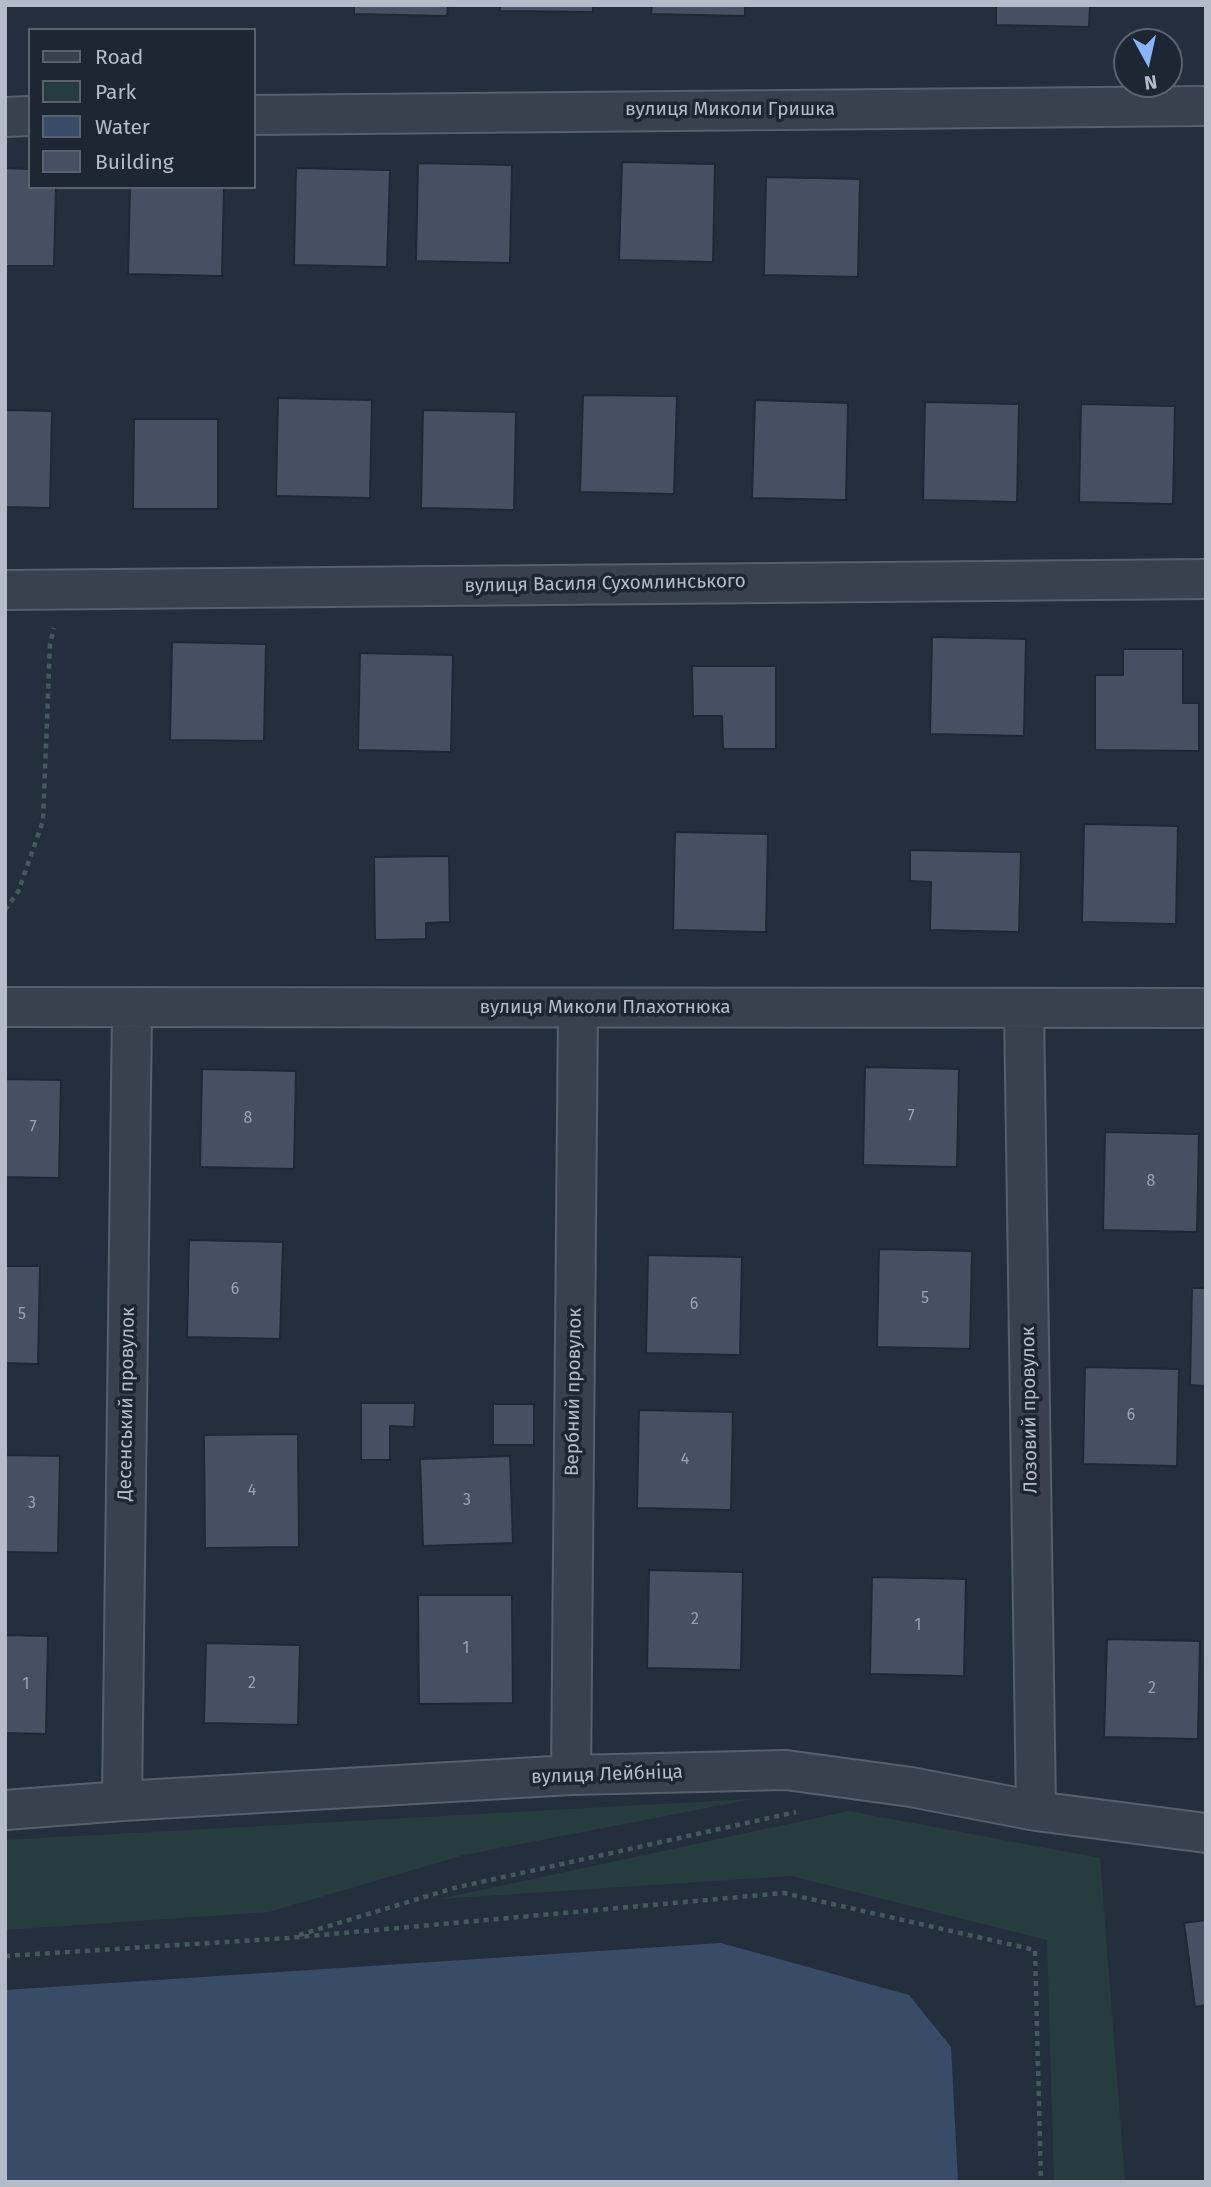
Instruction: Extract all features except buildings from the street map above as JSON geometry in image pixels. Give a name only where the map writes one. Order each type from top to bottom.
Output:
[{"type":"street","name":"вулиця Миколи Гришка","points":[[256,114],[1206,106]]},
{"type":"street","points":[[5,117],[28,116]]},
{"type":"street","name":"вулиця Василя Сухомлинського","points":[[5,590],[1206,579]]},
{"type":"street","name":"вулиця Миколи Плахотнюка","points":[[5,1007],[1206,1008]]},
{"type":"street","name":"Десенський провулок","points":[[122,1801],[132,1007]]},
{"type":"street","name":"Вербний провулок","points":[[570,1775],[578,1008]]},
{"type":"street","name":"Лозовий провулок","points":[[1024,1008],[1036,1811]]},
{"type":"street","name":"вулиця Лейбніца","points":[[5,1810],[570,1775],[786,1770],[911,1787],[1036,1811],[1206,1833]]},
{"type":"path","points":[[5,910],[18,892],[43,821],[50,644],[63,589]]},
{"type":"path","points":[[288,1938],[454,1888],[804,1811]]},
{"type":"path","points":[[5,1956],[288,1938],[784,1893],[1035,1950],[1041,2182]]},
{"type":"green space","points":[[753,1799],[464,1855],[269,1912],[5,1930],[5,1840]]},
{"type":"green space","points":[[849,1811],[1100,1858],[1125,2182],[1054,2182],[1047,1940],[791,1876],[439,1899]]},
{"type":"water","points":[[721,1943],[909,1995],[951,2047],[958,2182],[5,2182],[5,1990]]}]
